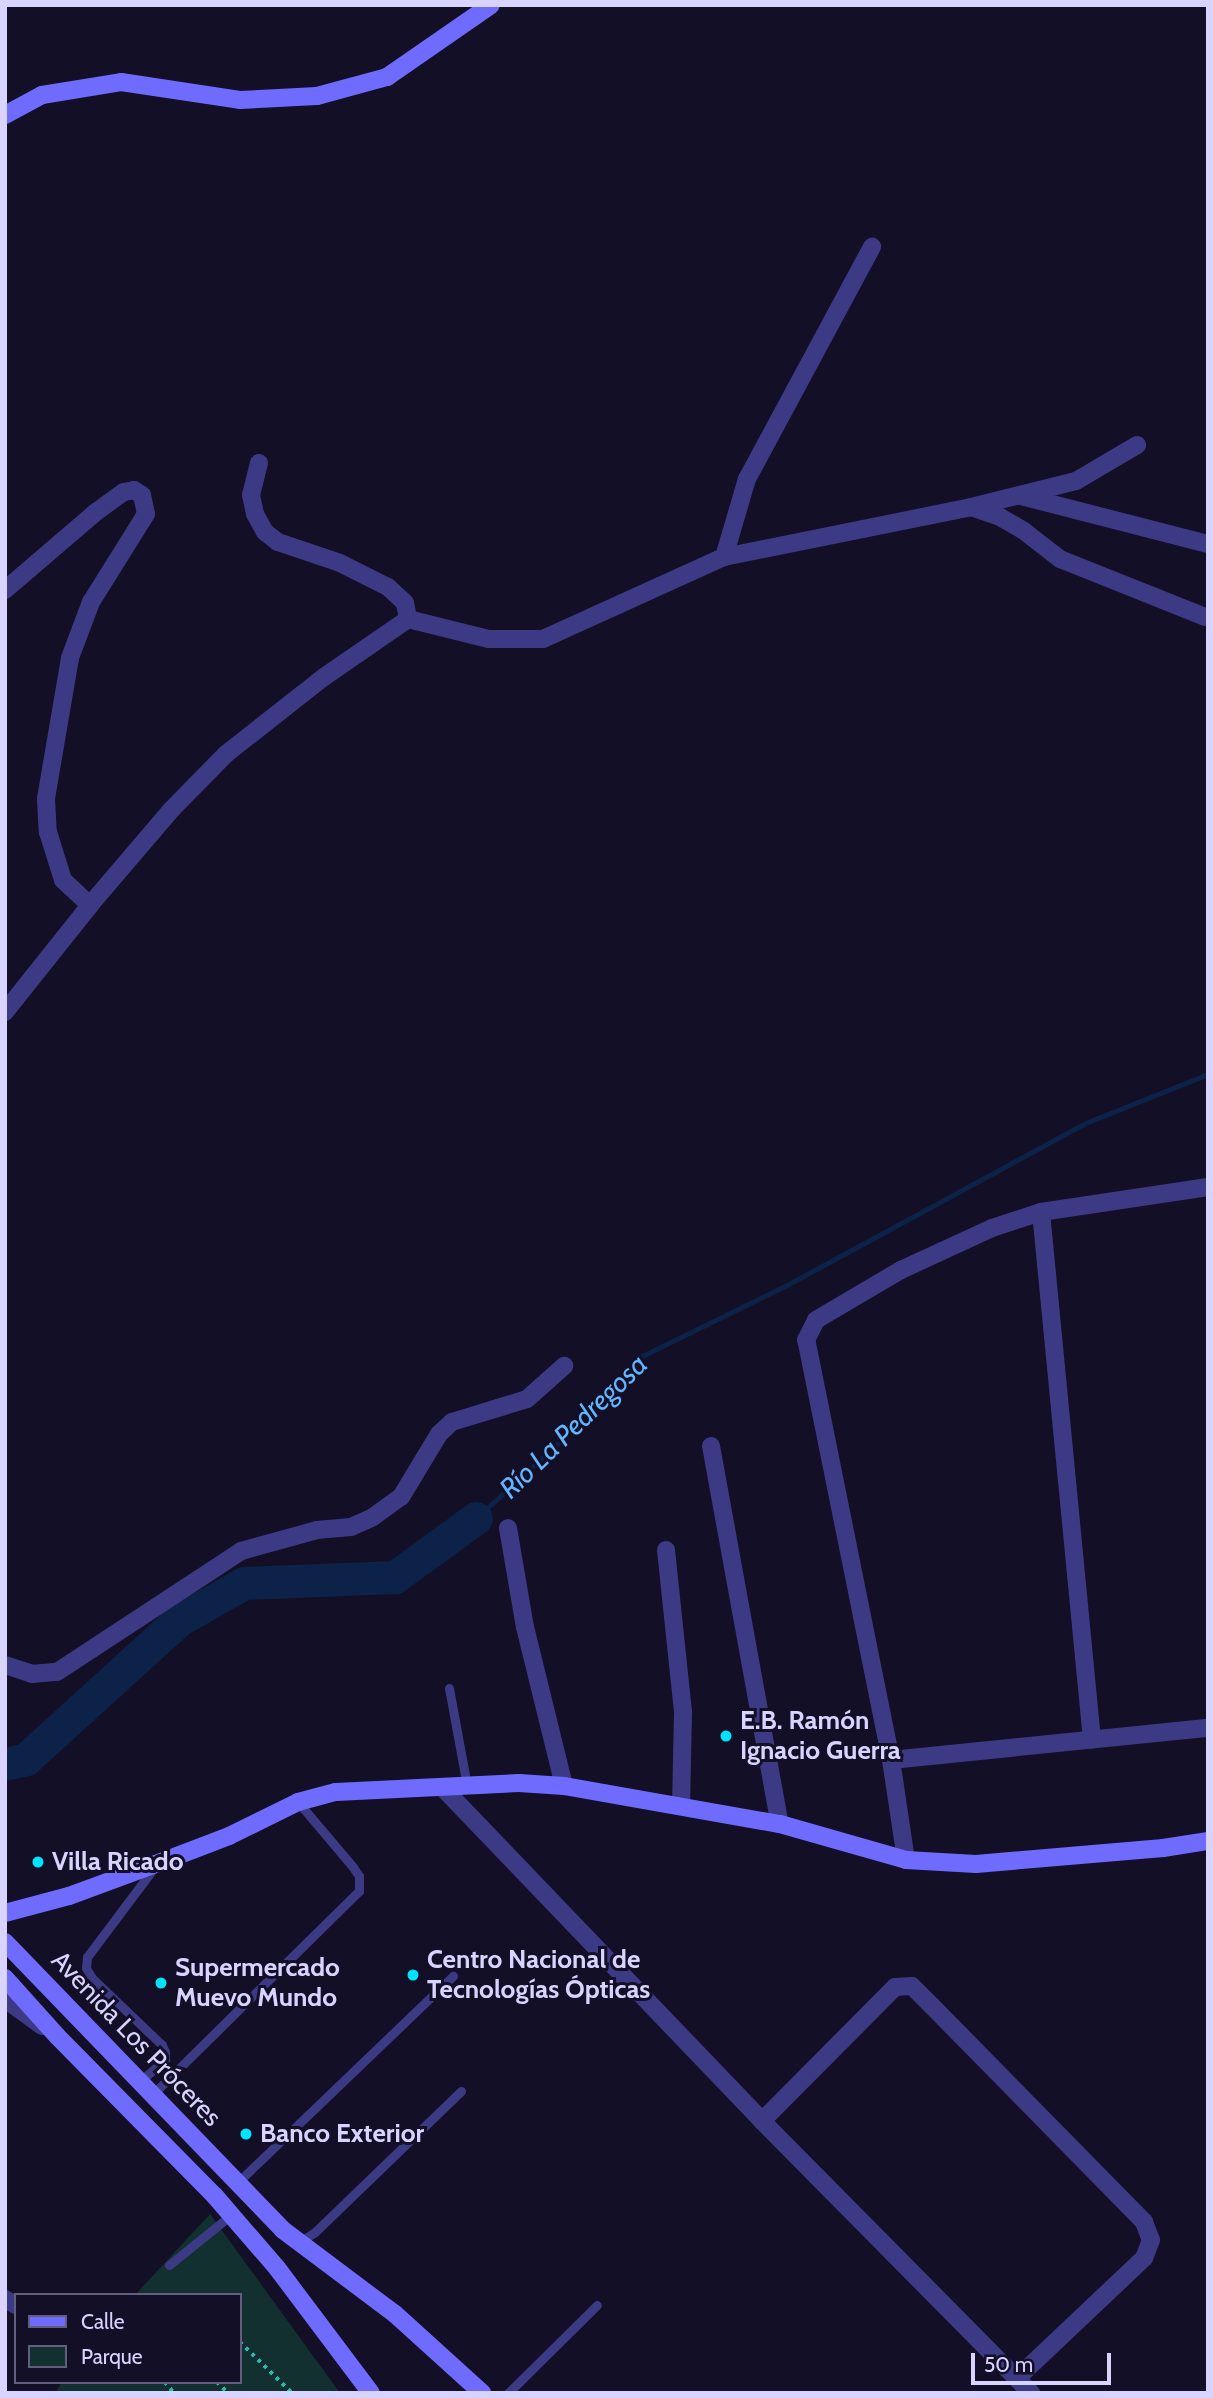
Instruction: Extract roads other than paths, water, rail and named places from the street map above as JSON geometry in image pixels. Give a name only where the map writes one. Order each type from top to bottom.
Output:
[{"type":"main road","points":[[5,115],[42,95],[121,82],[240,100],[317,96],[387,78],[491,5]]},
{"type":"main road","points":[[5,1913],[69,1896],[229,1836],[298,1802],[336,1792],[519,1783],[564,1786],[780,1824],[906,1860],[976,1864],[1163,1848],[1208,1841]]},
{"type":"main road","name":"Avenida Los Próceres","points":[[5,1942],[299,2243],[395,2314],[482,2393]]},
{"type":"main road","name":"Avenida Los Próceres","points":[[5,1978],[57,2036],[231,2215],[277,2268],[371,2393]]},
{"type":"main road","points":[[5,1989],[57,2036]]},
{"type":"street","points":[[724,557],[747,479],[872,247]]},
{"type":"street","points":[[5,1012],[90,905],[172,809],[226,754],[324,677],[408,620],[489,639],[543,639],[724,557],[971,506],[1076,481],[1137,445]]},
{"type":"street","points":[[259,463],[251,495],[255,514],[265,532],[278,542],[340,563],[387,587],[405,603],[408,620]]},
{"type":"street","points":[[5,590],[96,512],[124,492],[134,490],[142,495],[146,514],[91,602],[70,658],[46,799],[48,832],[63,880],[90,905]]},
{"type":"street","points":[[1017,495],[1208,544]]},
{"type":"street","points":[[971,506],[1000,517],[1024,531],[1060,559],[1205,617]]},
{"type":"street","points":[[906,1860],[891,1760],[806,1340],[816,1320],[901,1270],[992,1228],[1041,1212],[1208,1187]]},
{"type":"street","points":[[1041,1212],[1092,1740]]},
{"type":"street","points":[[5,1665],[32,1674],[57,1672],[242,1551],[317,1530],[351,1527],[373,1517],[401,1497],[439,1434],[452,1422],[527,1399],[564,1366]]},
{"type":"street","points":[[711,1446],[780,1824]]},
{"type":"street","points":[[508,1528],[525,1627],[564,1786]]},
{"type":"street","points":[[666,1550],[683,1712],[681,1806]]},
{"type":"street","points":[[891,1760],[1208,1728]]},
{"type":"street","points":[[443,1788],[762,2121],[1031,2393]]},
{"type":"street","points":[[762,2121],[895,1987],[912,1986],[1144,2222],[1151,2240],[1144,2258],[1018,2377]]},
{"type":"street","points":[[5,1999],[57,2036]]},
{"type":"lane","points":[[449,1688],[467,1786]]},
{"type":"lane","points":[[147,2087],[359,1891],[359,1876],[353,1867],[298,1802]]},
{"type":"lane","points":[[147,2087],[165,2060],[162,2045],[92,1978],[86,1968],[87,1956],[156,1864]]},
{"type":"lane","points":[[238,2182],[453,1976]]},
{"type":"lane","points":[[299,2243],[315,2232],[461,2091]]},
{"type":"lane","points":[[169,2264],[231,2215]]},
{"type":"lane","points":[[508,2393],[597,2305]]},
{"type":"waterway","name":"Río La Pedregosa","points":[[476,1518],[588,1416],[636,1359],[787,1285],[1083,1124],[1208,1074]]},
{"type":"waterway","name":"Río La Pedregosa","points":[[5,1764],[26,1759],[179,1620],[244,1583],[395,1577],[476,1518]]},
{"type":"place","name":"E.B. Ramón Ignacio Guerra","points":[[726,1736]]},
{"type":"place","name":"Villa Ricado","points":[[38,1862]]},
{"type":"place","name":"Centro Nacional de Tecnologías Ópticas","points":[[413,1975]]},
{"type":"place","name":"Supermercado Muevo Mundo","points":[[161,1983]]},
{"type":"place","name":"Banco Exterior","points":[[246,2134]]}]
